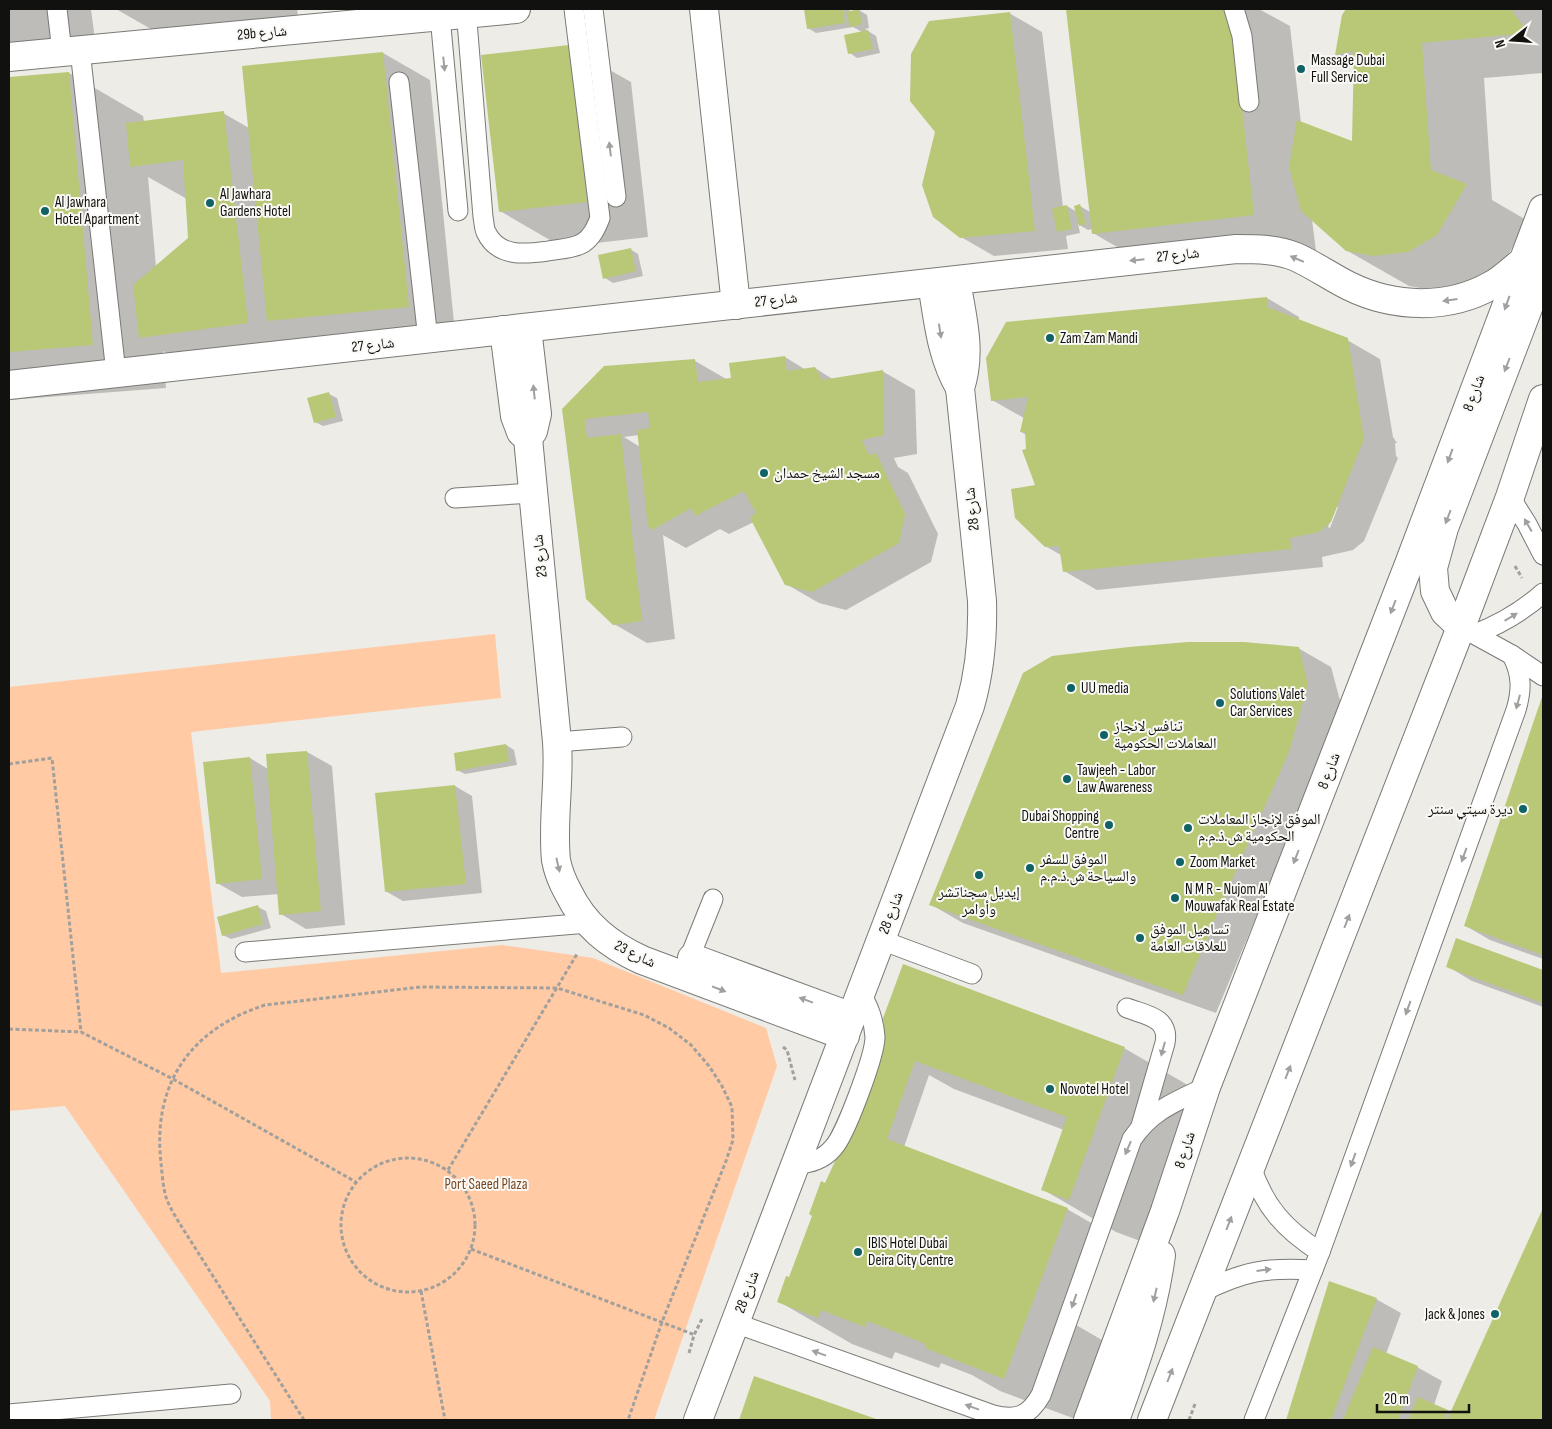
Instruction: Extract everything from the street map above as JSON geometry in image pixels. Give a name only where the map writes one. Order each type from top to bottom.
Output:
[{"type":"street","name":"29b شارع","points":[[9,57],[440,16],[466,11],[516,9]]},
{"type":"street","points":[[704,9],[736,305]]},
{"type":"street","points":[[1468,631],[1445,612],[1435,591],[1433,568],[1444,528],[1536,287],[1542,262],[1542,213]]},
{"type":"street","name":"شارع 8","points":[[1088,1420],[1164,1212],[1206,1087],[1413,556],[1542,213]]},
{"type":"street","name":"شارع 27","points":[[9,385],[1236,249],[1265,249],[1294,256],[1350,286],[1384,299],[1421,304],[1458,299],[1493,285],[1522,262]]},
{"type":"street","name":"شارع 28","points":[[698,1420],[970,706],[977,681],[983,628],[982,601],[960,388],[967,358],[944,282]]},
{"type":"street","name":"شارع 23","points":[[515,329],[537,414],[533,431],[528,438],[558,753],[574,858],[580,877],[590,895],[609,917],[631,935],[686,966]]},
{"type":"street","points":[[1152,1420],[1251,1166],[1468,631],[1543,399]]},
{"type":"street","name":"شارع 23","points":[[558,753],[556,862],[585,935],[604,939],[622,951],[686,966],[852,1016]]},
{"type":"street","points":[[1115,1420],[1148,1323],[1158,1277],[1164,1212]]},
{"type":"lane","points":[[57,9],[71,51],[116,373]]},
{"type":"lane","points":[[466,11],[482,207],[486,232],[496,244],[509,252],[523,254],[568,248],[583,243],[594,232],[600,218],[574,9]]},
{"type":"lane","points":[[593,9],[616,197]]},
{"type":"lane","points":[[1234,9],[1242,36]]},
{"type":"lane","points":[[1243,9],[1242,36],[1249,102]]},
{"type":"lane","points":[[440,16],[458,211]]},
{"type":"lane","points":[[399,82],[428,339]]},
{"type":"lane","points":[[455,498],[534,494]]},
{"type":"lane","points":[[1510,497],[1543,555]]},
{"type":"lane","points":[[1468,631],[1496,626],[1517,614],[1543,593]]},
{"type":"lane","points":[[1468,631],[1512,655],[1543,676]]},
{"type":"lane","points":[[1254,1420],[1320,1252],[1521,696],[1521,681],[1518,667],[1512,655]]},
{"type":"lane","points":[[558,753],[622,737]]},
{"type":"lane","points":[[686,966],[713,899]]},
{"type":"lane","points":[[245,952],[585,935]]},
{"type":"lane","points":[[881,940],[972,974]]},
{"type":"lane","points":[[795,1165],[810,1163],[823,1157],[834,1148],[846,1126],[873,1054],[875,1038],[873,1022],[868,1007],[852,1016]]},
{"type":"lane","points":[[1126,1008],[1157,1019],[1162,1022],[1166,1029],[1165,1042],[1141,1126]]},
{"type":"lane","points":[[731,1335],[1007,1419],[1022,1416],[1034,1408],[1041,1395],[1132,1139],[1152,1115],[1206,1087]]},
{"type":"lane","points":[[1251,1166],[1258,1188],[1284,1225],[1301,1240],[1320,1252]]},
{"type":"lane","points":[[1202,1292],[1227,1279],[1255,1271],[1283,1268],[1313,1270]]},
{"type":"lane","points":[[9,1414],[232,1394]]},
{"type":"path","points":[[9,764],[52,758],[81,1032]]},
{"type":"path","points":[[448,1170],[557,988],[585,935]]},
{"type":"path","points":[[304,1420],[180,1224],[166,1196],[159,1144],[165,1100],[173,1079],[186,1058],[201,1040],[221,1024],[242,1013],[265,1005],[421,987],[557,988],[644,1015],[669,1028],[691,1045],[709,1066],[722,1086],[732,1107],[733,1140],[662,1322],[628,1420]]},
{"type":"path","points":[[9,1029],[81,1032],[173,1079],[356,1182]]},
{"type":"path","points":[[781,1044],[787,1050],[796,1083]]},
{"type":"path","points":[[410,1157],[430,1161],[448,1170],[463,1186],[473,1206],[476,1228],[471,1249],[460,1268],[442,1283],[421,1291],[398,1291],[376,1284],[357,1269],[346,1249],[341,1226],[345,1203],[356,1182],[371,1168],[390,1160],[410,1157]]},
{"type":"path","points":[[471,1249],[694,1335],[731,1335]]},
{"type":"path","points":[[421,1291],[445,1420]]},
{"type":"path","points":[[689,1354],[694,1335],[706,1311]]},
{"type":"path","points":[[1189,1420],[1195,1404]]},
{"type":"green space","name":"Port Saeed Plaza","points":[[495,634],[501,698],[191,732],[221,973],[502,945],[593,958],[766,1028],[777,1066],[654,1420],[271,1420],[270,1401],[65,1106],[9,1111],[9,687]]},
{"type":"building","points":[[804,9],[843,9],[845,23],[807,29]]},
{"type":"building","points":[[859,9],[862,24],[850,27],[846,12]]},
{"type":"building","points":[[1066,9],[1231,9],[1254,215],[1092,234]]},
{"type":"building","points":[[1346,9],[1511,9],[1528,33],[1422,43],[1431,170],[1467,184],[1437,235],[1408,252],[1373,256],[1346,251],[1301,211],[1289,167],[1297,120],[1352,141],[1354,51],[1335,55],[1342,15]]},
{"type":"building","points":[[1010,12],[1035,231],[960,238],[933,217],[922,185],[935,132],[910,101],[911,54],[929,21]]},
{"type":"building","points":[[868,30],[873,49],[848,54],[844,35]]},
{"type":"building","points":[[569,45],[587,202],[499,212],[481,55]]},
{"type":"building","points":[[383,52],[409,307],[267,321],[242,66]]},
{"type":"building","name":"Al Jawhara Hotel Apartment","points":[[69,72],[93,345],[9,352],[9,77]]},
{"type":"building","name":"Al Jawhara Gardens Hotel","points":[[224,111],[248,323],[139,338],[133,285],[188,238],[183,160],[130,167],[126,123]]},
{"type":"building","points":[[1080,204],[1086,224],[1079,226],[1074,206]]},
{"type":"building","points":[[1067,205],[1072,229],[1057,232],[1052,208]]},
{"type":"building","points":[[631,248],[636,271],[603,279],[598,255]]},
{"type":"building","points":[[1267,297],[1267,307],[1348,338],[1364,439],[1331,522],[1319,532],[1290,538],[1291,549],[1063,572],[1059,546],[1045,547],[1015,518],[1011,489],[1035,485],[1022,450],[1026,449],[1025,432],[1020,432],[1028,397],[991,401],[986,358],[1006,322]]},
{"type":"building","name":"مسجد الشيخ حمدان","points":[[785,356],[787,371],[815,367],[822,380],[883,370],[884,435],[862,440],[869,455],[876,453],[905,514],[899,543],[812,592],[785,585],[750,518],[756,513],[744,491],[695,516],[691,508],[652,530],[648,526],[637,430],[650,428],[648,412],[585,419],[587,438],[621,434],[642,621],[613,625],[586,599],[562,409],[604,366],[695,359],[698,382],[731,378],[729,363]]},
{"type":"building","points":[[329,392],[336,417],[314,423],[307,398]]},
{"type":"building","name":"Dubai Shopping Centre","points":[[1188,642],[1244,642],[1299,647],[1308,684],[1289,752],[1183,995],[929,905],[1023,673],[1052,656]]},
{"type":"building","name":"ديرة سيتي سنتر","points":[[1543,694],[1543,955],[1464,926]]},
{"type":"building","points":[[506,744],[509,761],[456,771],[454,753]]},
{"type":"building","points":[[307,751],[321,911],[279,915],[266,754]]},
{"type":"building","points":[[250,757],[262,879],[216,884],[203,762]]},
{"type":"building","points":[[455,785],[466,884],[385,892],[375,793]]},
{"type":"building","points":[[258,905],[263,924],[222,936],[217,917]]},
{"type":"building","points":[[1456,938],[1543,970],[1543,1003],[1446,967]]},
{"type":"building","points":[[903,964],[1125,1047],[1069,1200],[1041,1190],[1067,1117],[915,1061],[887,1139],[1068,1208],[1004,1379],[925,1348],[926,1344],[867,1321],[865,1327],[821,1310],[818,1318],[777,1302],[786,1276],[789,1277],[812,1216],[809,1214],[821,1181],[825,1183],[851,1126],[879,1047],[884,1022],[882,1021]]},
{"type":"building","points":[[1543,1208],[1543,1420],[1447,1420]]},
{"type":"building","points":[[1329,1281],[1377,1298],[1331,1420],[1286,1420]]},
{"type":"building","points":[[1373,1347],[1418,1366],[1398,1420],[1343,1420]]},
{"type":"building","points":[[754,1376],[879,1420],[739,1420]]},
{"type":"building","points":[[1418,1397],[1448,1410],[1444,1420],[1408,1420]]},
{"type":"place","name":"Massage Dubai Full Service","points":[[1301,69]]},
{"type":"place","name":"Al Jawhara Gardens Hotel","points":[[210,203]]},
{"type":"place","name":"Al Jawhara Hotel Apartment","points":[[45,211]]},
{"type":"place","name":"Zam Zam Mandi","points":[[1050,338]]},
{"type":"place","name":"مسجد الشيخ حمدان","points":[[764,473]]},
{"type":"place","name":"UU media","points":[[1071,688]]},
{"type":"place","name":"Solutions Valet Car Services","points":[[1220,703]]},
{"type":"place","name":"تنافس لانجاز المعاملات الحكومية","points":[[1104,735]]},
{"type":"place","name":"Tawjeeh - Labor Law Awareness","points":[[1067,779]]},
{"type":"place","name":"ديرة سيتي سنتر","points":[[1523,809]]},
{"type":"place","name":"Dubai Shopping Centre","points":[[1109,825]]},
{"type":"place","name":"الموفق لإنجاز المعاملات الحكومية ش.ذ.م.م","points":[[1188,828]]},
{"type":"place","name":"Zoom Market","points":[[1180,862]]},
{"type":"place","name":"الموفق للسفر والسياحة ش.ذ.م.م","points":[[1030,868]]},
{"type":"place","name":"إيديل سجناتشر وأوامر","points":[[979,875]]},
{"type":"place","name":"N M R - Nujom Al Mouwafak Real Estate","points":[[1175,898]]},
{"type":"place","name":"تساهيل الموفق للعلاقات العامة","points":[[1140,938]]},
{"type":"place","name":"Novotel Hotel","points":[[1050,1089]]},
{"type":"place","name":"IBIS Hotel Dubai Deira City Centre","points":[[858,1252]]},
{"type":"place","name":"Jack & Jones","points":[[1495,1314]]}]
